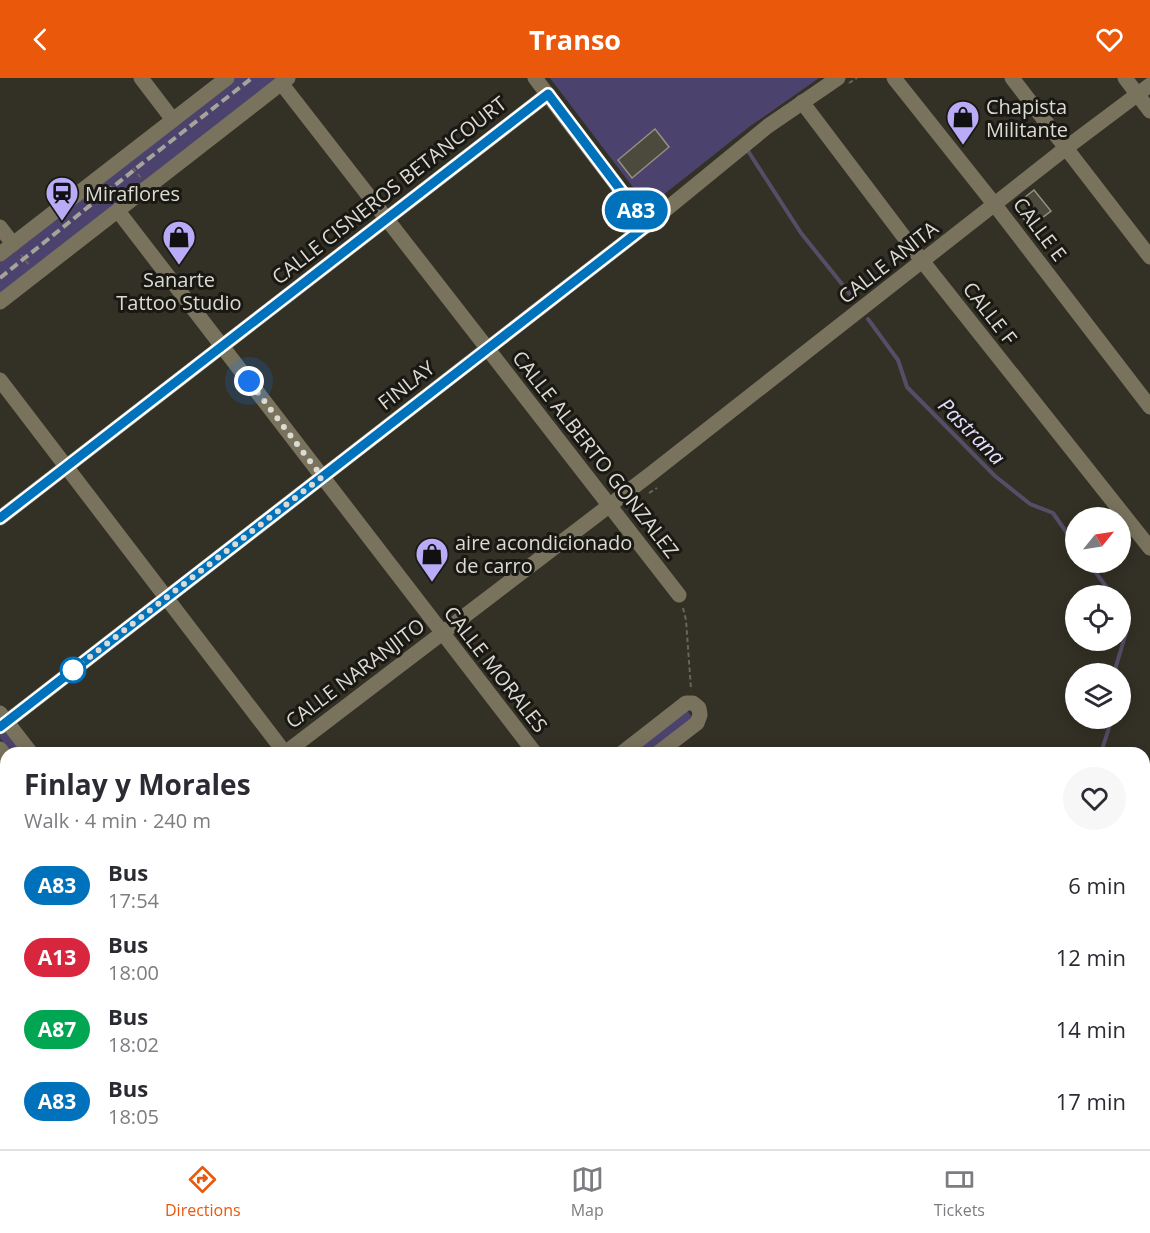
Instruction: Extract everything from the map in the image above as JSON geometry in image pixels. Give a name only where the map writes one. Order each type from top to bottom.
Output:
[{"type":"street","points":[[141,78],[173,120]]},
{"type":"street","points":[[0,254],[227,78]]},
{"type":"street","points":[[535,78],[647,225]]},
{"type":"street","name":"FINLAY","points":[[2,720],[166,598],[647,225],[752,139],[838,78]]},
{"type":"street","name":"CALLE E","points":[[894,78],[1150,407]]},
{"type":"street","points":[[1012,78],[1150,257]]},
{"type":"street","points":[[1125,78],[1144,90],[1150,111]]},
{"type":"street","points":[[0,302],[285,81]]},
{"type":"street","name":"CALLE ALBERTO GONZALEZ","points":[[285,81],[387,219],[679,595]]},
{"type":"street","name":"CALLE ANITA","points":[[652,473],[1066,148],[1144,90]]},
{"type":"street","name":"CALLE CISNEROS BETANCOURT","points":[[0,518],[548,94]]},
{"type":"street","name":"CALLE F","points":[[802,102],[923,262],[1150,548]]},
{"type":"street","name":"CALLE MORALES","points":[[118,211],[530,747]]},
{"type":"street","points":[[0,227],[13,244]]},
{"type":"street","points":[[0,380],[280,747]]},
{"type":"street","name":"CALLE NARANJITO","points":[[293,747],[652,473]]},
{"type":"street","points":[[630,747],[686,703],[693,703],[699,708],[700,715],[697,723],[666,747]]},
{"type":"street","points":[[2,720],[26,747]]},
{"type":"path","points":[[125,157],[148,187]]},
{"type":"path","points":[[13,244],[36,274]]},
{"type":"path","points":[[679,595],[686,620],[693,703]]},
{"type":"shaded area","points":[[232,78],[279,78],[0,294],[0,260]]},
{"type":"shaded area","points":[[550,78],[819,78],[749,127],[648,207]]},
{"type":"shaded area","points":[[687,710],[693,719],[658,747],[639,747]]},
{"type":"shaded area","points":[[4,731],[19,747],[7,747],[0,738],[0,734]]},
{"type":"building","points":[[655,129],[669,147],[632,178],[618,160]]},
{"type":"building","points":[[1034,190],[1051,211],[1030,227],[1014,206]]},
{"type":"waterway","name":"Pastrana","points":[[748,151],[801,233],[854,299]]},
{"type":"waterway","name":"Pastrana","points":[[868,319],[898,360],[907,387],[995,476],[1030,504],[1053,513],[1065,530]]},
{"type":"waterway","name":"Pastrana","points":[[1096,573],[1105,585]]},
{"type":"waterway","name":"Pastrana","points":[[1117,663],[1121,651]]},
{"type":"waterway","name":"Pastrana","points":[[1103,747],[1109,729]]},
{"type":"railway","points":[[0,278],[252,78]]},
{"type":"bus line","name":"A83","points":[[0,518],[548,94],[647,225],[0,727]]},
{"type":"place","name":"Chapista Militante","points":[[963,146]]},
{"type":"place","name":"Miraflores","points":[[62,222]]},
{"type":"place","name":"Sanarte Tattoo Studio","points":[[179,266]]},
{"type":"place","name":"aire acondicionado de carro","points":[[432,583]]},
{"type":"route","points":[[73,670],[322,477],[249,381]]}]
